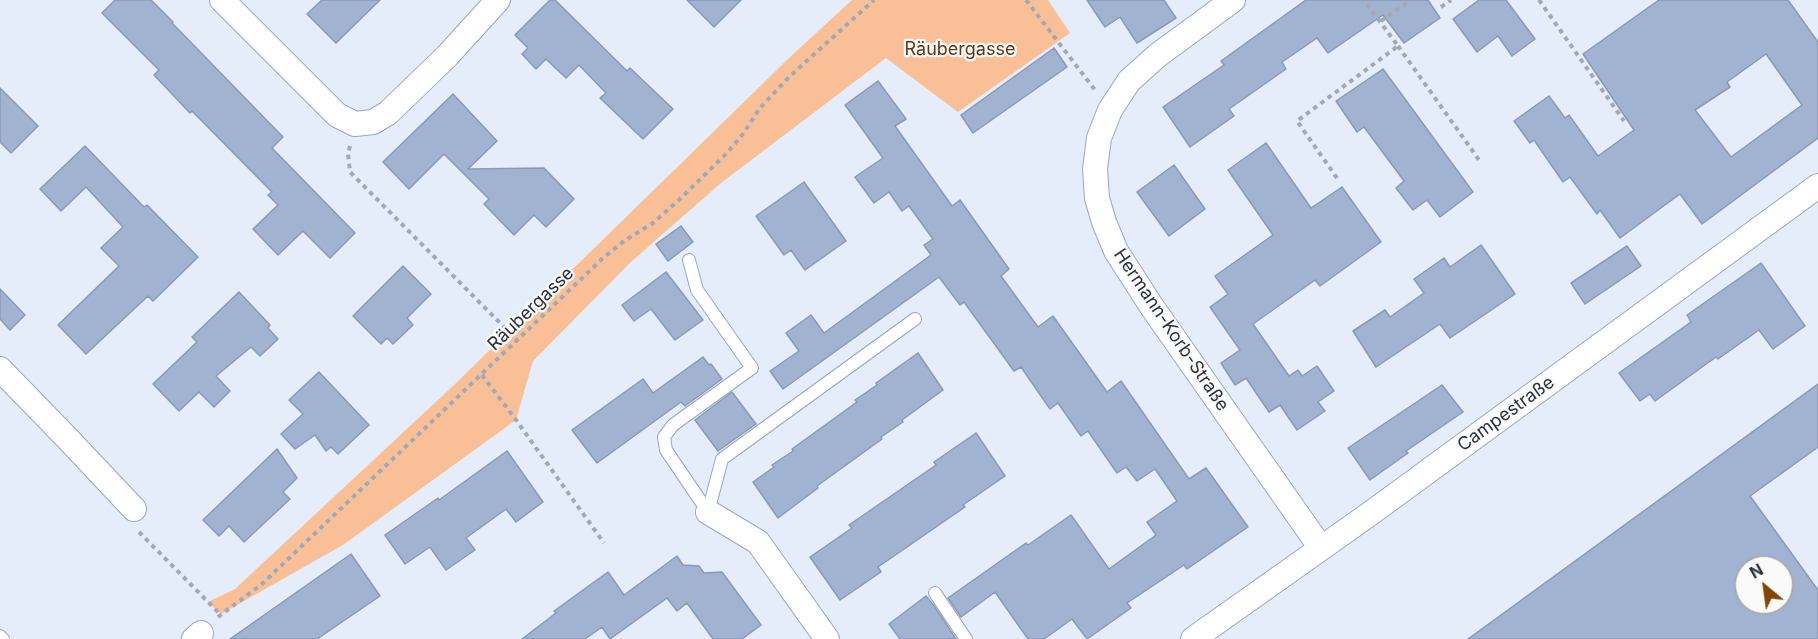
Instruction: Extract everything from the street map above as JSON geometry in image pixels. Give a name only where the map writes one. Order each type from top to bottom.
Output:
[{"type":"street","points":[[222,0],[337,115],[355,124],[373,122],[388,113],[447,56],[498,0]]},
{"type":"street","name":"Hermann-Korb-Straße","points":[[1233,0],[1158,55],[1129,81],[1110,110],[1099,138],[1095,169],[1097,198],[1116,251],[1152,307],[1321,548]]},
{"type":"street","name":"Campestraße","points":[[1193,639],[1818,186]]},
{"type":"street","points":[[0,369],[134,509]]},
{"type":"street","points":[[708,512],[758,542],[827,639]]},
{"type":"lane","points":[[689,260],[697,290],[752,368],[673,425],[664,437],[666,450],[708,512]]},
{"type":"lane","points":[[708,512],[722,459],[915,319]]},
{"type":"lane","points":[[935,593],[966,639]]},
{"type":"lane","points":[[0,636],[3,639]]},
{"type":"path","name":"Räubergasse","points":[[197,636],[220,614],[262,584],[603,258],[624,241],[653,223],[679,200],[743,134],[760,108],[789,77],[874,0]]},
{"type":"path","points":[[1026,0],[1110,110]]},
{"type":"path","points":[[1364,0],[1479,160]]},
{"type":"path","points":[[1381,21],[1411,0]]},
{"type":"path","points":[[1441,7],[1451,0]]},
{"type":"path","points":[[1539,0],[1624,121]]},
{"type":"path","points":[[1336,178],[1297,121],[1398,46]]},
{"type":"path","points":[[355,124],[348,154],[350,172],[517,340]]},
{"type":"path","points":[[482,375],[604,543]]},
{"type":"path","points":[[134,509],[125,519],[220,614]]},
{"type":"green space","name":"Räubergasse","points":[[852,0],[1048,0],[1070,33],[958,112],[886,58],[721,183],[632,261],[533,361],[516,420],[343,545],[221,614],[208,602],[235,589],[455,384],[790,57]]},
{"type":"building","points":[[115,0],[151,0],[283,137],[272,148],[355,233],[330,258],[303,231],[278,255],[253,229],[278,205],[268,195],[272,192],[192,111],[190,113],[154,75],[159,70],[102,13]]},
{"type":"building","points":[[322,0],[380,0],[336,43],[307,14]]},
{"type":"building","points":[[550,0],[555,0],[627,71],[630,68],[673,109],[643,139],[600,98],[606,93],[579,65],[566,78],[546,59],[536,69],[522,54],[528,48],[515,35]]},
{"type":"building","points":[[687,0],[741,0],[714,27]]},
{"type":"building","points":[[1087,0],[1164,0],[1176,18],[1137,43],[1120,17],[1105,27]]},
{"type":"building","points":[[1306,0],[1428,0],[1440,18],[1404,43],[1383,15],[1328,53],[1317,38],[1282,62],[1286,69],[1229,109],[1234,116],[1190,147],[1163,107],[1224,65],[1221,61]]},
{"type":"building","points":[[1479,0],[1506,0],[1535,39],[1512,56],[1498,36],[1477,52],[1453,19]]},
{"type":"building","points":[[1659,0],[1788,0],[1818,42],[1818,138],[1702,224],[1680,194],[1620,238],[1600,210],[1597,214],[1570,177],[1563,182],[1534,140],[1530,143],[1514,121],[1549,96],[1565,118],[1569,115],[1598,156],[1634,130],[1583,54]],"holes":[[[1766,54],[1802,105],[1731,157],[1695,110],[1730,87],[1727,82]]]},
{"type":"building","points":[[1054,48],[1067,67],[973,133],[961,115]]},
{"type":"building","points":[[1383,69],[1473,192],[1440,217],[1427,200],[1413,210],[1396,188],[1404,181],[1364,127],[1357,132],[1336,101]]},
{"type":"building","points":[[878,81],[906,119],[895,126],[952,206],[960,200],[1009,269],[1001,276],[1038,327],[1053,316],[1107,392],[1121,381],[1189,479],[1206,468],[1248,527],[1187,569],[1184,565],[1127,603],[1131,608],[1087,639],[1072,619],[1044,639],[1028,639],[995,592],[961,617],[948,598],[1026,543],[1028,545],[1071,515],[1109,569],[1156,535],[1147,522],[1177,501],[1155,469],[1137,481],[1126,467],[1117,473],[1088,431],[1081,436],[1058,403],[1050,409],[1021,367],[1014,371],[964,302],[960,305],[939,277],[783,389],[770,371],[799,351],[786,333],[811,315],[824,333],[931,255],[924,245],[933,239],[909,206],[902,211],[889,192],[874,203],[855,177],[883,158],[845,105]]},
{"type":"building","points":[[0,88],[38,126],[11,153],[0,142]]},
{"type":"building","points":[[453,94],[497,141],[468,169],[544,168],[574,199],[546,227],[534,215],[514,235],[484,204],[489,199],[444,154],[409,189],[383,162]]},
{"type":"building","points":[[1266,143],[1311,208],[1342,187],[1381,242],[1320,286],[1315,280],[1253,324],[1289,376],[1298,370],[1302,376],[1317,366],[1334,391],[1318,402],[1325,411],[1297,430],[1280,405],[1269,412],[1246,378],[1235,385],[1221,363],[1240,350],[1210,307],[1228,294],[1215,276],[1273,235],[1228,170]]},
{"type":"building","points":[[85,146],[144,207],[147,205],[198,257],[153,301],[148,296],[86,354],[58,325],[119,266],[101,248],[123,227],[86,187],[61,211],[40,189]]},
{"type":"building","points":[[1174,165],[1205,209],[1169,236],[1137,192]]},
{"type":"building","points":[[804,182],[846,241],[805,270],[791,250],[784,255],[756,216]]},
{"type":"building","points":[[681,226],[693,242],[668,261],[656,244]]},
{"type":"building","points":[[1481,245],[1515,294],[1450,338],[1440,324],[1376,367],[1353,331],[1385,310],[1390,317],[1424,293],[1414,279],[1444,258],[1450,267]]},
{"type":"building","points":[[1627,246],[1641,266],[1585,304],[1571,283]]},
{"type":"building","points":[[1761,263],[1805,326],[1773,349],[1759,330],[1718,359],[1716,357],[1655,401],[1650,394],[1640,401],[1619,373],[1691,322],[1687,315]]},
{"type":"building","points":[[403,266],[431,294],[407,318],[413,325],[393,344],[387,338],[381,344],[353,316]]},
{"type":"building","points":[[666,272],[703,320],[675,340],[651,309],[634,321],[622,305]]},
{"type":"building","points":[[0,289],[25,315],[10,330],[0,319]]},
{"type":"building","points":[[239,292],[270,325],[268,328],[278,339],[260,356],[251,347],[216,376],[230,391],[214,407],[199,392],[179,411],[153,384],[197,342],[192,337]]},
{"type":"building","points":[[918,353],[943,390],[778,518],[753,482],[793,451],[792,449],[857,402],[855,400],[877,385],[876,383]]},
{"type":"building","points":[[703,357],[722,379],[685,406],[681,402],[597,463],[572,430],[643,379],[653,393]]},
{"type":"building","points":[[319,372],[369,425],[338,454],[331,447],[326,451],[315,435],[295,449],[281,434],[303,414],[289,400]]},
{"type":"building","points":[[1818,384],[1818,447],[1750,496],[1793,555],[1734,555],[1734,615],[1794,615],[1794,557],[1818,590],[1818,639],[1468,639]]},
{"type":"building","points":[[1442,385],[1463,412],[1406,451],[1408,453],[1370,480],[1348,448]]},
{"type":"building","points":[[732,392],[756,424],[718,451],[695,420]]},
{"type":"building","points":[[976,433],[1005,476],[963,505],[965,507],[878,567],[881,572],[840,600],[810,557],[852,528],[849,525],[936,465],[934,462]]},
{"type":"building","points":[[277,449],[297,478],[283,492],[290,499],[244,542],[229,526],[219,536],[203,520]]},
{"type":"building","points":[[507,451],[543,502],[516,522],[506,509],[466,538],[475,550],[446,570],[430,547],[405,564],[385,535]]},
{"type":"building","points":[[351,554],[380,596],[317,639],[230,639]]},
{"type":"building","points":[[677,556],[683,565],[699,566],[704,573],[722,572],[761,625],[742,639],[713,639],[687,603],[677,611],[667,598],[610,639],[602,627],[585,639],[522,639],[556,613],[554,611],[608,572],[624,595]]},
{"type":"building","points":[[926,596],[956,639],[900,639],[889,624]]}]
